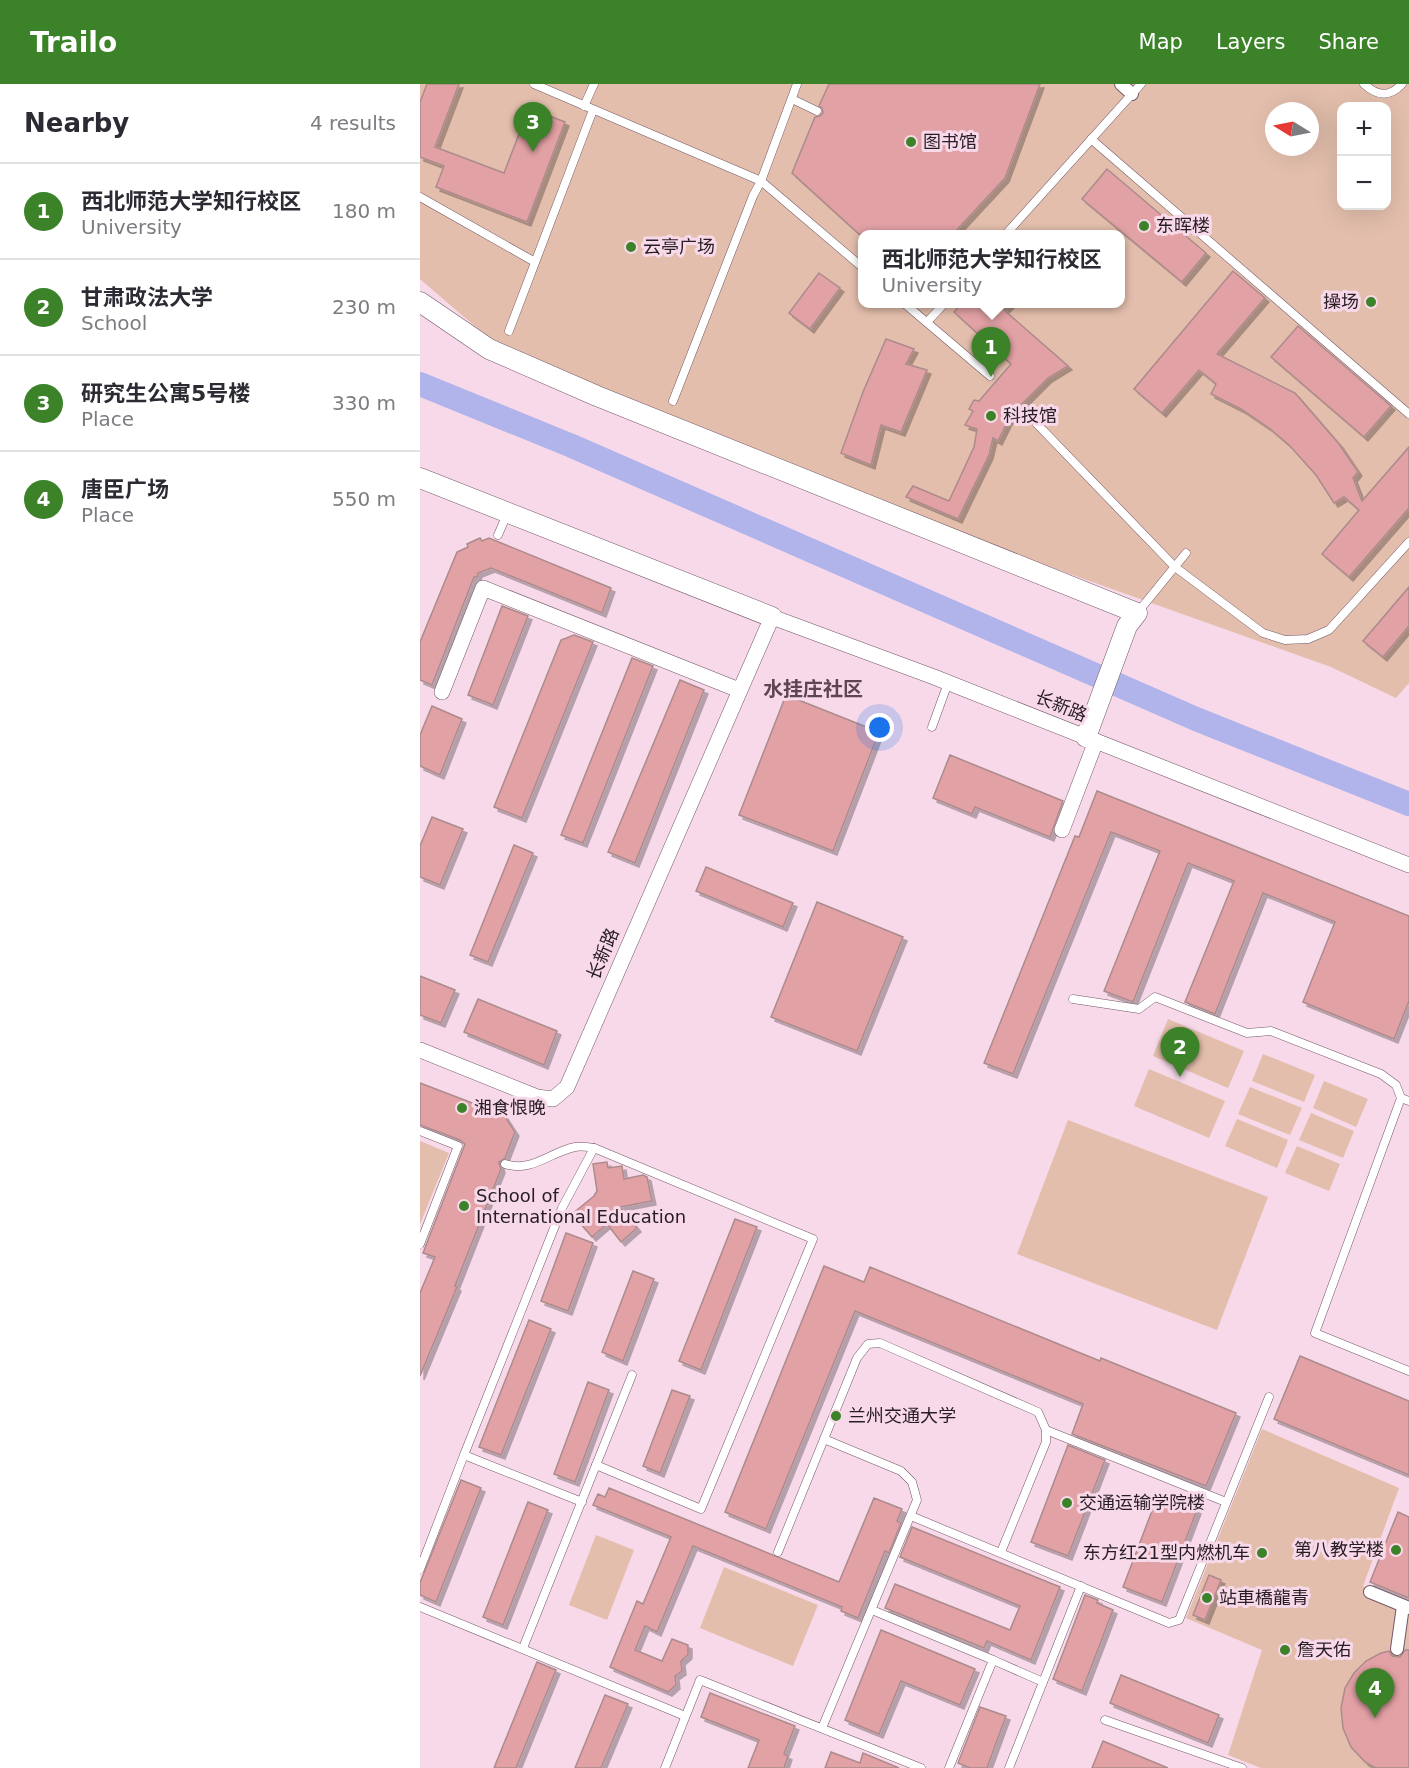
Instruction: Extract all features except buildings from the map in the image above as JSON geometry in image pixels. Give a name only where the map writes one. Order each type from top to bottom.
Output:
[{"type":"street","points":[[1121,84],[1132,94]]},
{"type":"street","points":[[420,302],[489,349],[597,396],[1137,614],[1127,626],[1102,694],[1091,739],[1062,830]]},
{"type":"street","points":[[420,478],[771,617]]},
{"type":"street","points":[[442,692],[483,588],[739,690]]},
{"type":"street","name":"长新路","points":[[420,1050],[537,1097],[553,1099],[567,1087],[771,617],[948,682],[1409,865]]},
{"type":"street","points":[[1370,1592],[1406,1607],[1397,1649]]},
{"type":"lane","points":[[534,84],[762,181],[858,264]]},
{"type":"lane","points":[[509,331],[589,108],[594,84]]},
{"type":"lane","points":[[673,401],[753,196],[762,181],[797,84]]},
{"type":"lane","points":[[1010,230],[1141,84]]},
{"type":"lane","points":[[1364,84],[1371,90],[1383,94],[1396,91],[1402,84]]},
{"type":"lane","points":[[792,99],[817,111]]},
{"type":"lane","points":[[1091,140],[1409,414]]},
{"type":"lane","points":[[420,197],[535,262]]},
{"type":"lane","points":[[911,308],[990,376]]},
{"type":"lane","points":[[927,322],[940,308]]},
{"type":"lane","points":[[1037,424],[1175,567],[1263,633],[1285,640],[1308,639],[1329,630],[1409,542]]},
{"type":"lane","points":[[498,535],[507,513]]},
{"type":"lane","points":[[1137,614],[1186,553]]},
{"type":"lane","points":[[932,727],[948,682]]},
{"type":"lane","points":[[1073,999],[1139,1009],[1155,997],[1247,1033],[1271,1031],[1381,1074],[1396,1084],[1401,1098],[1315,1333],[1409,1371]]},
{"type":"lane","points":[[1401,1098],[1409,1101]]},
{"type":"lane","points":[[420,1131],[460,1147],[420,1242]]},
{"type":"lane","points":[[506,1164],[531,1166],[576,1147],[594,1148],[813,1239],[701,1509],[596,1465]]},
{"type":"lane","points":[[420,1569],[562,1208],[594,1148]]},
{"type":"lane","points":[[778,1552],[857,1358],[868,1344],[880,1343],[1038,1412],[1046,1430],[1046,1442],[1001,1552]]},
{"type":"lane","points":[[523,1648],[632,1375]]},
{"type":"lane","points":[[911,1516],[1169,1623],[1179,1620],[1269,1397]]},
{"type":"lane","points":[[1046,1430],[1226,1502]]},
{"type":"lane","points":[[822,1728],[917,1500],[914,1487],[907,1476],[894,1468],[824,1439]]},
{"type":"lane","points":[[464,1455],[582,1502]]},
{"type":"lane","points":[[1009,1768],[1081,1586]]},
{"type":"lane","points":[[420,1607],[686,1716]]},
{"type":"lane","points":[[872,1610],[1043,1682]]},
{"type":"lane","points":[[949,1768],[993,1660]]},
{"type":"lane","points":[[664,1768],[700,1680],[921,1768]]},
{"type":"lane","points":[[1105,1720],[1242,1768]]},
{"type":"shaded area","points":[[420,84],[1409,84],[1409,683],[1396,698],[1331,667],[896,512],[655,413],[492,341],[420,279]]},
{"type":"shaded area","points":[[1168,1019],[1244,1051],[1228,1088],[1153,1056]]},
{"type":"shaded area","points":[[1263,1054],[1315,1075],[1304,1102],[1252,1081]]},
{"type":"shaded area","points":[[1149,1069],[1225,1101],[1209,1138],[1134,1106]]},
{"type":"shaded area","points":[[1324,1081],[1368,1099],[1356,1127],[1313,1108]]},
{"type":"shaded area","points":[[1250,1087],[1302,1108],[1290,1135],[1238,1114]]},
{"type":"shaded area","points":[[1311,1113],[1354,1131],[1343,1158],[1299,1140]]},
{"type":"shaded area","points":[[1237,1119],[1288,1140],[1277,1168],[1225,1146]]},
{"type":"shaded area","points":[[1068,1120],[1268,1197],[1217,1330],[1017,1254]]},
{"type":"shaded area","points":[[420,1141],[449,1153],[420,1224]]},
{"type":"shaded area","points":[[1297,1146],[1340,1164],[1329,1191],[1285,1173]]},
{"type":"shaded area","points":[[1262,1429],[1399,1488],[1363,1586],[1409,1612],[1409,1768],[1261,1768],[1228,1755],[1262,1650],[1186,1618]]},
{"type":"shaded area","points":[[596,1535],[634,1550],[607,1620],[569,1605]]},
{"type":"shaded area","points":[[724,1567],[818,1605],[793,1666],[700,1628]]},
{"type":"waterway","points":[[420,384],[572,446],[1196,719],[1409,804]]},
{"type":"place","name":"图书馆","points":[[911,142]]},
{"type":"place","name":"研究生公寓5号楼","points":[[533,152]]},
{"type":"place","name":"东晖楼","points":[[1144,226]]},
{"type":"place","name":"云亭广场","points":[[631,247]]},
{"type":"place","name":"操场","points":[[1371,302]]},
{"type":"place","name":"西北师范大学知行校区","points":[[991,377]]},
{"type":"place","name":"科技馆","points":[[991,416]]},
{"type":"place","name":"甘肃政法大学","points":[[1180,1077]]},
{"type":"place","name":"湘食恨晚","points":[[462,1108]]},
{"type":"place","name":"School of International Education","points":[[464,1206]]},
{"type":"place","name":"兰州交通大学","points":[[836,1416]]},
{"type":"place","name":"交通运输学院楼","points":[[1067,1503]]},
{"type":"place","name":"第八教学楼","points":[[1396,1550]]},
{"type":"place","name":"东方红21型内燃机车","points":[[1262,1553]]},
{"type":"place","name":"站車橋龍青","points":[[1207,1598]]},
{"type":"place","name":"詹天佑","points":[[1285,1650]]},
{"type":"place","name":"唐臣广场","points":[[1375,1718]]},
{"type":"district","name":"水挂庄社区","points":[[813,689]]}]
